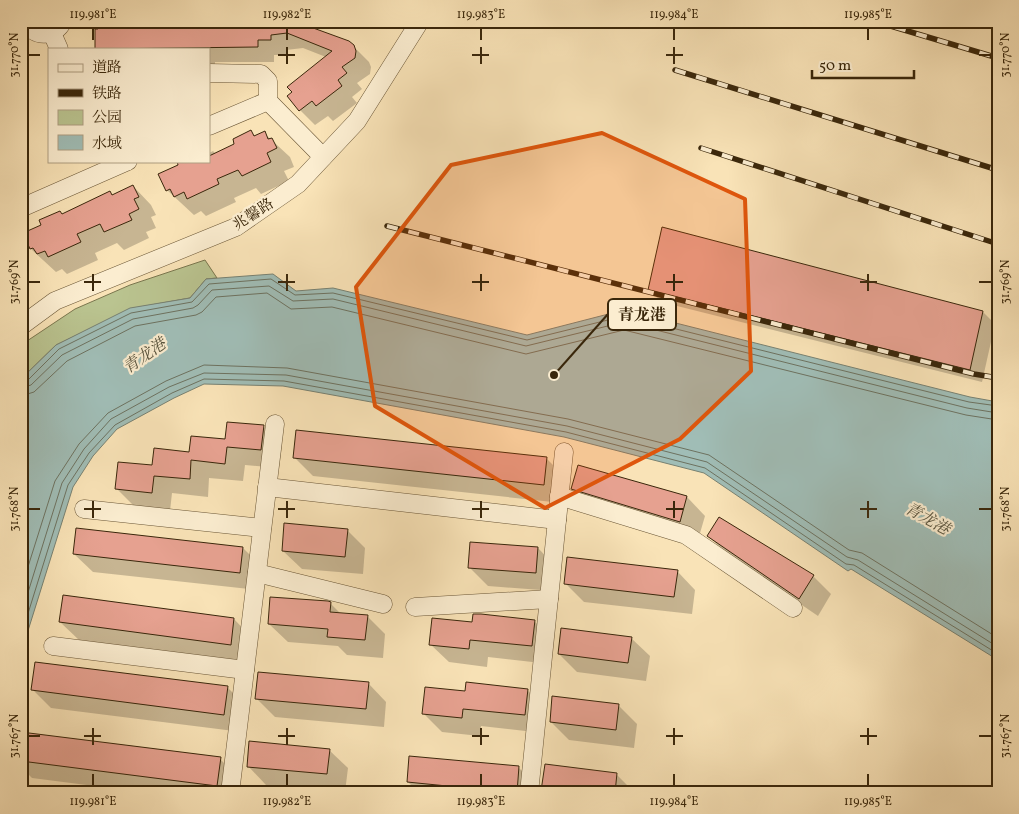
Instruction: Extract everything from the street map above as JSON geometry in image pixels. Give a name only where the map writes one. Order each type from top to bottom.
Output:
[{"type":"street","points":[[25,21],[32,31],[38,34],[45,34],[57,27],[59,48]]},
{"type":"street","name":"兆馨路","points":[[21,326],[55,301],[236,226],[298,184],[357,121],[420,21]]},
{"type":"street","points":[[210,73],[261,74],[268,81],[268,100],[323,157]]},
{"type":"street","points":[[210,126],[268,100]]},
{"type":"street","points":[[21,208],[126,162]]},
{"type":"street","points":[[230,793],[275,424]]},
{"type":"street","points":[[529,793],[564,452]]},
{"type":"street","points":[[267,487],[557,520]]},
{"type":"street","points":[[559,496],[686,535],[793,608]]},
{"type":"street","points":[[84,510],[262,528]]},
{"type":"street","points":[[257,573],[383,604]]},
{"type":"street","points":[[414,607],[549,599]]},
{"type":"street","points":[[53,646],[245,670]]},
{"type":"highlighted area","points":[[602,133],[745,199],[751,371],[680,439],[545,508],[375,406],[356,287],[451,165]]},
{"type":"green space","points":[[205,260],[217,278],[206,279],[190,298],[134,308],[56,345],[21,379],[21,345],[75,309],[130,285]]},
{"type":"water","points":[[273,274],[296,291],[333,288],[527,335],[624,310],[970,397],[998,402],[998,660],[851,569],[848,571],[704,473],[564,437],[283,386],[204,384],[117,429],[93,456],[73,487],[21,653],[21,379],[56,345],[130,308],[190,298],[206,279]]},
{"type":"building","points":[[99,21],[294,21],[349,41],[354,45],[356,51],[355,58],[342,67],[347,73],[338,80],[342,86],[316,106],[312,101],[299,111],[287,96],[292,92],[287,87],[332,51],[287,33],[271,35],[271,40],[258,40],[258,47],[95,48],[95,29],[98,29]]},
{"type":"building","points":[[251,130],[254,136],[265,131],[268,139],[272,138],[277,148],[267,153],[271,162],[242,176],[238,170],[217,179],[219,184],[187,199],[184,192],[174,197],[170,189],[166,191],[158,174],[178,165],[177,162],[210,162],[210,156],[234,144],[233,139]]},
{"type":"building","points":[[133,185],[139,197],[134,199],[139,209],[129,214],[132,220],[104,232],[100,224],[77,234],[81,242],[48,257],[45,251],[37,254],[33,248],[30,249],[23,233],[41,225],[39,220],[60,211],[62,214],[110,191],[112,195]]},
{"type":"building","points":[[662,227],[983,311],[970,370],[648,290]]},
{"type":"building","points":[[227,422],[264,425],[261,450],[227,447],[225,464],[191,460],[190,479],[154,476],[152,493],[115,489],[118,462],[152,465],[154,448],[189,452],[191,436],[225,439]]},
{"type":"building","points":[[296,430],[547,457],[544,485],[293,458]]},
{"type":"building","points":[[578,465],[687,496],[680,522],[571,489]]},
{"type":"building","points":[[719,517],[814,575],[799,599],[707,536]]},
{"type":"building","points":[[284,523],[348,529],[345,557],[282,551]]},
{"type":"building","points":[[76,528],[243,547],[240,573],[73,554]]},
{"type":"building","points":[[470,542],[538,547],[536,573],[468,568]]},
{"type":"building","points":[[567,557],[678,570],[674,597],[564,584]]},
{"type":"building","points":[[63,595],[234,618],[231,645],[59,622]]},
{"type":"building","points":[[270,597],[328,601],[331,602],[330,612],[368,615],[365,640],[327,637],[328,629],[268,624]]},
{"type":"building","points":[[473,614],[535,620],[532,646],[470,640],[469,649],[429,645],[432,618],[472,622]]},
{"type":"building","points":[[561,628],[632,637],[628,663],[558,654]]},
{"type":"building","points":[[35,662],[228,686],[224,715],[31,690]]},
{"type":"building","points":[[258,672],[369,682],[366,709],[255,699]]},
{"type":"building","points":[[466,682],[528,689],[525,715],[463,709],[462,718],[422,714],[425,687],[465,691]]},
{"type":"building","points":[[552,696],[619,704],[616,730],[550,722]]},
{"type":"building","points":[[21,732],[221,757],[217,786],[21,761]]},
{"type":"building","points":[[249,741],[330,749],[327,774],[247,767]]},
{"type":"building","points":[[409,756],[519,766],[517,793],[407,782]]},
{"type":"building","points":[[545,764],[617,773],[615,793],[557,793],[541,791]]},
{"type":"railway","points":[[874,21],[998,58]]},
{"type":"railway","points":[[675,70],[998,170]]},
{"type":"railway","points":[[701,148],[998,244]]},
{"type":"railway","points":[[387,226],[974,374],[998,378]]},
{"type":"place","name":"青龙港","points":[[554,375]]}]
